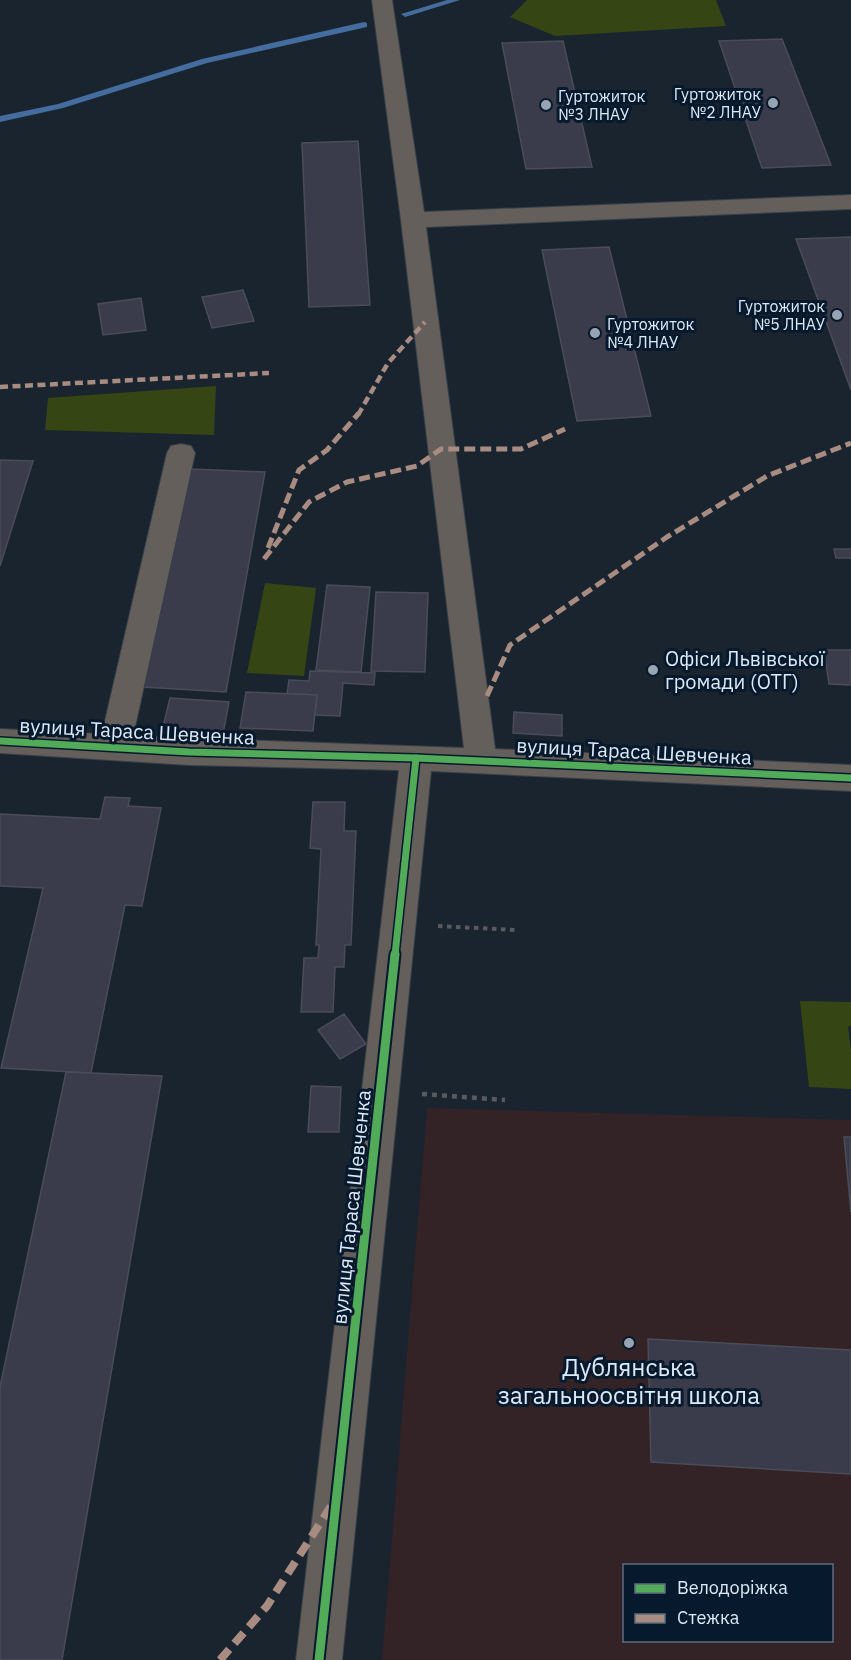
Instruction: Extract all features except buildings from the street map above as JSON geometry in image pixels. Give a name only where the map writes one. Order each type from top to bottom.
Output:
[{"type":"street","points":[[382,0],[481,760]]},
{"type":"street","points":[[412,220],[851,202]]},
{"type":"street","points":[[115,748],[181,453]]},
{"type":"street","name":"вулиця Тараса Шевченка","points":[[0,741],[189,752],[481,760],[851,778]]},
{"type":"street","name":"вулиця Тараса Шевченка","points":[[319,1660],[416,758]]},
{"type":"path","points":[[398,923],[515,930]]},
{"type":"path","points":[[420,1094],[505,1100]]},
{"type":"shaded area","name":"Дублянська загальноосвітня школа","points":[[427,1108],[851,1120],[851,1660],[382,1660]]},
{"type":"green space","points":[[527,0],[716,0],[726,26],[555,36],[510,17]]},
{"type":"green space","points":[[216,386],[214,435],[45,430],[48,398]]},
{"type":"green space","points":[[265,583],[316,588],[304,676],[247,673]]},
{"type":"green space","points":[[800,1001],[851,1002],[851,1026],[848,1027],[851,1050],[851,1089],[809,1087]]},
{"type":"waterway","points":[[405,14],[456,0]]},
{"type":"waterway","points":[[0,119],[60,106],[205,61],[364,25]]},
{"type":"marked path","points":[[268,548],[299,470],[327,450],[362,410],[388,363],[425,322]]},
{"type":"marked path","points":[[0,387],[269,373]]},
{"type":"marked path","points":[[264,559],[309,502],[347,482],[417,466],[441,449],[521,449],[565,429]]},
{"type":"marked path","points":[[487,696],[510,645],[667,537],[767,476],[851,443]]},
{"type":"marked path","points":[[220,1660],[267,1606],[333,1503]]},
{"type":"cycle path","points":[[0,741],[189,752],[416,758],[851,778]]},
{"type":"cycle path","points":[[319,1660],[416,758]]},
{"type":"place","name":"Гуртожиток №2 ЛНАУ","points":[[773,103]]},
{"type":"place","name":"Гуртожиток №3 ЛНАУ","points":[[546,105]]},
{"type":"place","name":"Гуртожиток №5 ЛНАУ","points":[[837,315]]},
{"type":"place","name":"Гуртожиток №4 ЛНАУ","points":[[595,333]]},
{"type":"place","name":"Офіси Львівської громади (ОТГ)","points":[[653,670]]},
{"type":"place","name":"Дублянська загальноосвітня школа","points":[[629,1343]]}]
